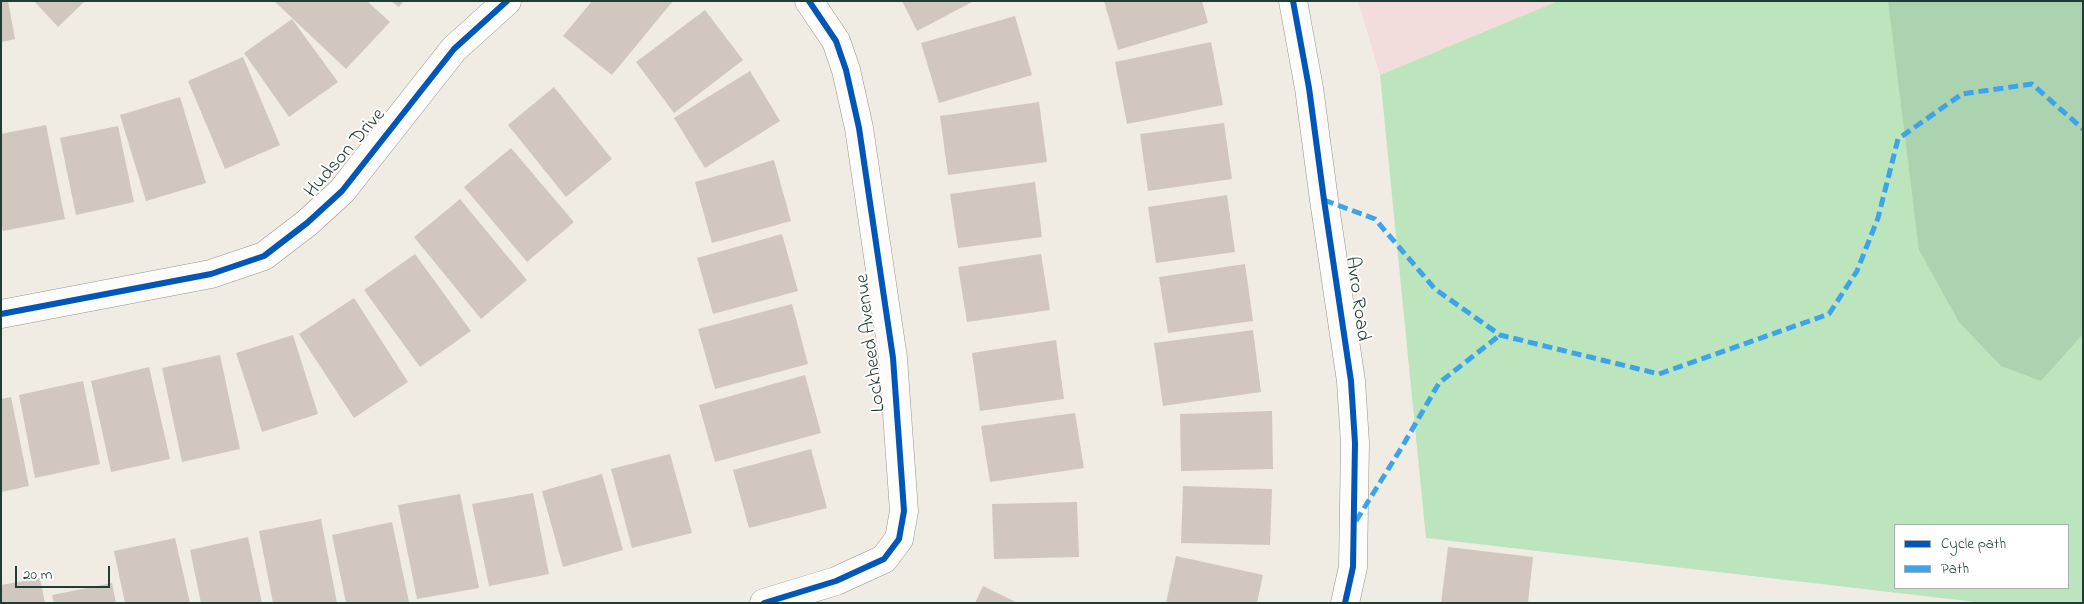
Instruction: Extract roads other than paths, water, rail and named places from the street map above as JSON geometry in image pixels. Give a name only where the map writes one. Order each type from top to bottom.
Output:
[{"type":"street","name":"Hudson Drive","points":[[1,314],[211,274],[264,256],[307,223],[342,191],[454,49],[507,1]]},
{"type":"street","name":"Lockheed Avenue","points":[[764,603],[836,581],[884,558],[900,539],[904,511],[893,358],[859,128],[846,70],[836,41],[809,1]]},
{"type":"street","name":"Avro Road","points":[[1299,3],[1324,200],[1351,381],[1355,443],[1353,567],[1345,603]]}]
